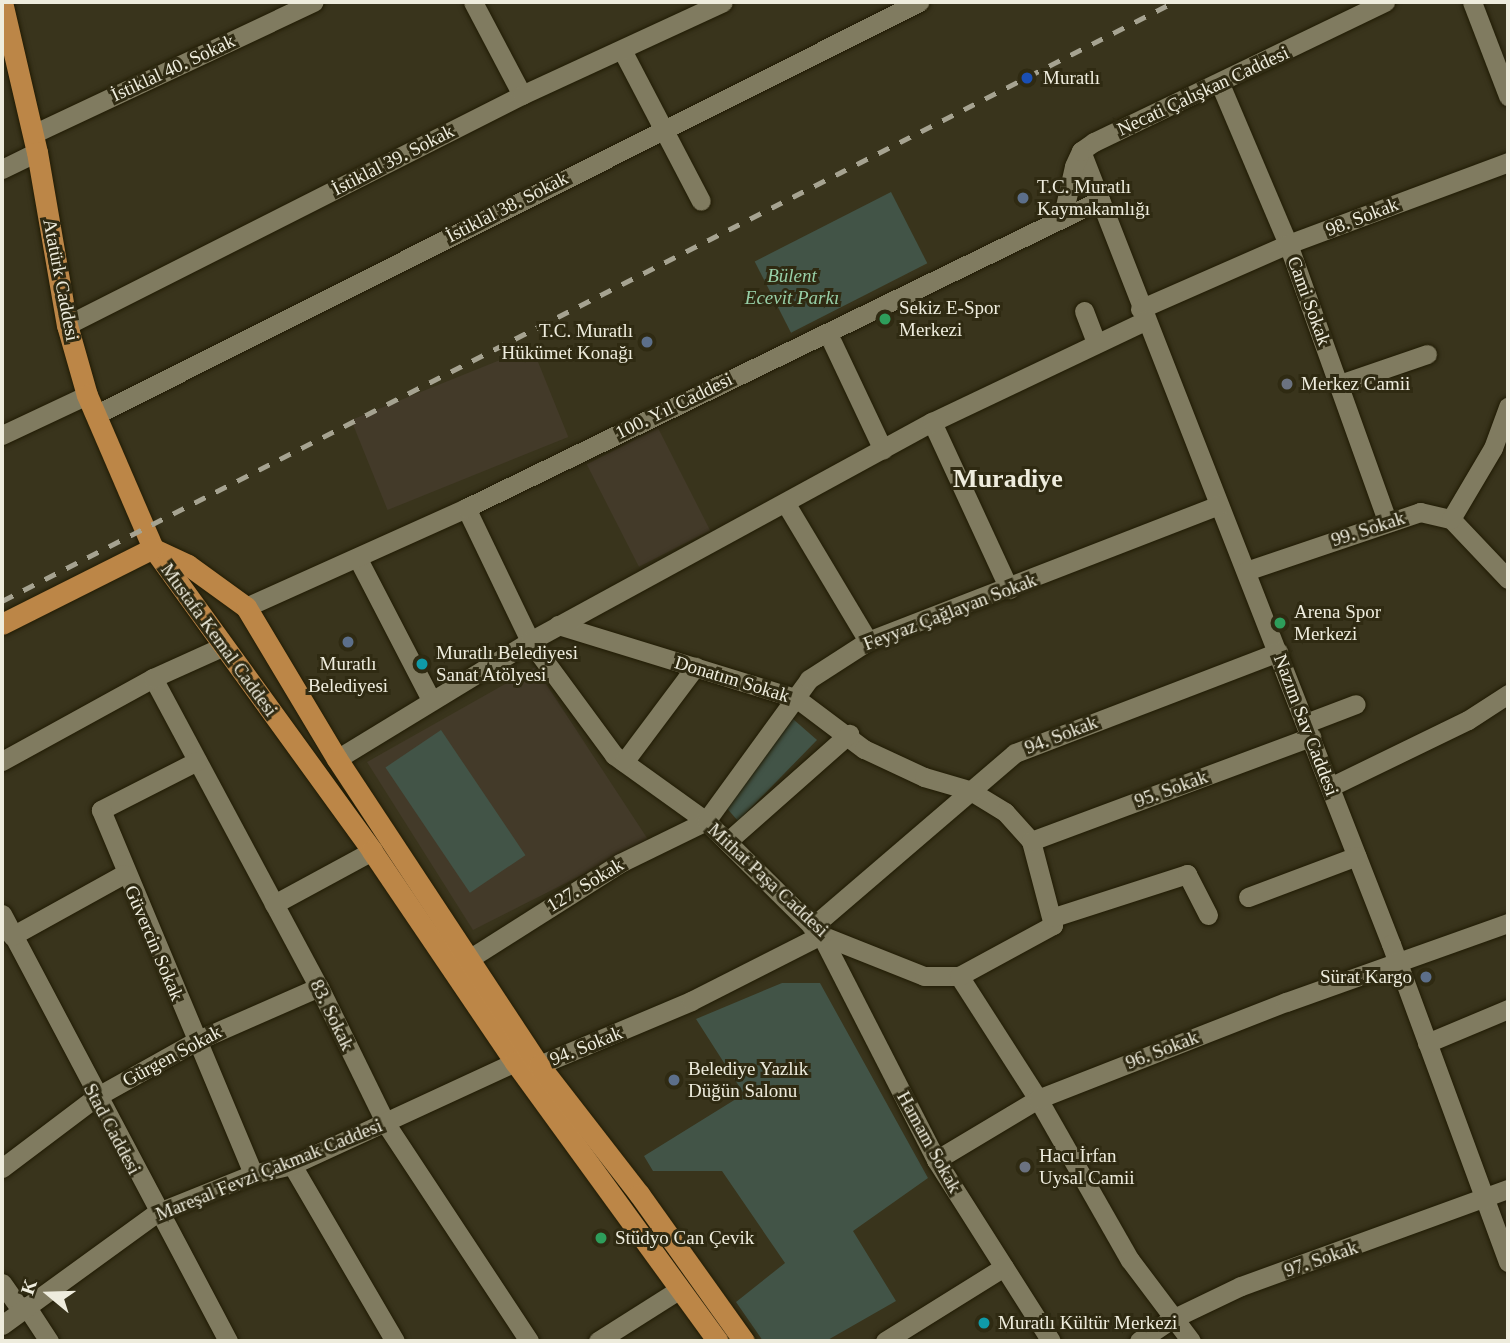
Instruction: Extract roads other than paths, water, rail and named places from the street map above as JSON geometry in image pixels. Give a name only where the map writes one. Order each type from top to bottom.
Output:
[{"type":"main road","name":"Atatürk Caddesi","points":[[2,2],[5,27],[35,143],[67,325],[91,405],[152,548]]},
{"type":"main road","name":"Mustafa Kemal Caddesi","points":[[152,548],[229,590],[250,614],[337,759],[539,1065],[639,1194],[708,1310],[718,1341]]},
{"type":"main road","name":"Mustafa Kemal Caddesi","points":[[152,548],[372,850],[515,1062],[680,1289],[744,1341]]},
{"type":"main road","points":[[2,624],[152,548]]},
{"type":"main road","points":[[198,610],[211,598],[229,590]]},
{"type":"main road","points":[[224,646],[250,614]]},
{"type":"main road","points":[[515,1062],[539,1065]]},
{"type":"main road","points":[[620,1206],[639,1194]]},
{"type":"street","name":"İstiklal 40. Sokak","points":[[2,169],[35,143],[314,2]]},
{"type":"street","points":[[472,2],[522,95]]},
{"type":"street","name":"İstiklal 39. Sokak","points":[[67,325],[522,95],[723,2]]},
{"type":"street","name":"İstiklal 38. Sokak","points":[[2,435],[91,405],[919,2]]},
{"type":"street","name":"Necati Çalışkan Caddesi","points":[[1088,146],[1385,2]]},
{"type":"street","points":[[1472,2],[1508,96]]},
{"type":"street","points":[[622,50],[701,201]]},
{"type":"street","name":"Cami Sokak","points":[[1220,84],[1288,244],[1387,521]]},
{"type":"street","points":[[1063,215],[1068,183],[1088,146]]},
{"type":"street","name":"Nazım Sav Caddesi","points":[[1088,146],[1100,200],[1142,315],[1278,652],[1398,961],[1508,1262]]},
{"type":"street","name":"98. Sokak","points":[[337,759],[558,625],[786,504],[932,422],[1096,343],[1142,315],[1288,244],[1508,162]]},
{"type":"street","name":"100. Yıl Caddesi","points":[[250,614],[358,558],[466,508],[1063,215],[1100,200]]},
{"type":"street","points":[[1084,311],[1096,343]]},
{"type":"street","points":[[832,342],[883,450]]},
{"type":"street","points":[[1340,384],[1427,354]]},
{"type":"street","points":[[1508,407],[1493,448],[1451,519],[1508,579]]},
{"type":"street","points":[[932,422],[1009,589]]},
{"type":"street","points":[[786,504],[868,641]]},
{"type":"street","name":"Feyyaz Çağlayan Sokak","points":[[706,821],[809,679],[868,641],[1009,589],[1219,505]]},
{"type":"street","name":"Mithat Paşa Caddesi","points":[[466,508],[530,641],[593,729],[624,762],[706,821],[817,931],[923,976],[959,976]]},
{"type":"street","name":"99. Sokak","points":[[1245,571],[1420,512],[1451,519]]},
{"type":"street","points":[[358,558],[430,701]]},
{"type":"street","name":"Donatım Sokak","points":[[558,625],[796,698],[849,734],[864,749],[924,776],[969,790],[1005,812],[1031,841],[1054,921]]},
{"type":"street","points":[[2,761],[153,678],[224,646]]},
{"type":"street","name":"94. Sokak","points":[[539,1065],[691,1001],[817,931],[969,790],[1015,752],[1278,652]]},
{"type":"street","points":[[624,762],[695,667]]},
{"type":"street","name":"83. Sokak","points":[[153,678],[319,987],[386,1124],[529,1341]]},
{"type":"street","points":[[1331,788],[1468,720],[1508,694]]},
{"type":"street","name":"95. Sokak","points":[[1031,841],[1308,730],[1356,704]]},
{"type":"street","points":[[728,841],[849,734]]},
{"type":"street","name":"Güvercin Sokak","points":[[197,761],[101,810],[124,874],[253,1174]]},
{"type":"street","name":"127. Sokak","points":[[469,959],[620,863],[706,821]]},
{"type":"street","points":[[274,904],[372,850]]},
{"type":"street","points":[[1248,897],[1357,856]]},
{"type":"street","points":[[6,925],[124,874]]},
{"type":"street","points":[[1191,1341],[1130,1260],[1038,1098],[959,976],[1054,921],[1187,874],[1208,915]]},
{"type":"street","name":"96. Sokak","points":[[936,1160],[1038,1098],[1398,961],[1508,923]]},
{"type":"street","name":"Stad Caddesi","points":[[6,925],[156,1213],[228,1341]]},
{"type":"street","name":"Hamam Sokak","points":[[817,931],[936,1160],[1051,1341]]},
{"type":"street","name":"Gürgen Sokak","points":[[3,1162],[96,1097],[196,1041],[319,987]]},
{"type":"street","points":[[1427,1043],[1508,1009]]},
{"type":"street","name":"Mareşal Fevzi Çakmak Caddesi","points":[[2,1325],[156,1213],[253,1174],[292,1165],[386,1124],[515,1062]]},
{"type":"street","points":[[292,1165],[395,1341]]},
{"type":"street","name":"97. Sokak","points":[[1139,1341],[1172,1319],[1241,1286],[1508,1189]]},
{"type":"street","points":[[885,1341],[1004,1266]]},
{"type":"street","points":[[2,1283],[48,1341]]},
{"type":"street","points":[[598,1341],[680,1289]]},
{"type":"railway","points":[[2,601],[1174,2]]},
{"type":"place","name":"Muratlı","points":[[1027,78]]},
{"type":"place","name":"T.C. Muratlı Kaymakamlığı","points":[[1023,198]]},
{"type":"place","name":"Sekiz E-Spor Merkezi","points":[[885,319]]},
{"type":"place","name":"T.C. Muratlı Hükümet Konağı","points":[[647,342]]},
{"type":"place","name":"Merkez Camii","points":[[1287,384]]},
{"type":"place","name":"Arena Spor Merkezi","points":[[1280,623]]},
{"type":"place","name":"Muratlı Belediyesi","points":[[348,642]]},
{"type":"place","name":"Muratlı Belediyesi Sanat Atölyesi","points":[[422,664]]},
{"type":"place","name":"Sürat Kargo","points":[[1426,977]]},
{"type":"place","name":"Belediye Yazlık Düğün Salonu","points":[[674,1080]]},
{"type":"place","name":"Hacı İrfan Uysal Camii","points":[[1025,1167]]},
{"type":"place","name":"Stüdyo Can Çevik","points":[[601,1238]]},
{"type":"place","name":"Muratlı Kültür Merkezi","points":[[984,1323]]},
{"type":"district","name":"Muradiye","points":[[1008,479]]},
{"type":"park label","name":"Bülent Ecevit Parkı","points":[[792,287]]}]
